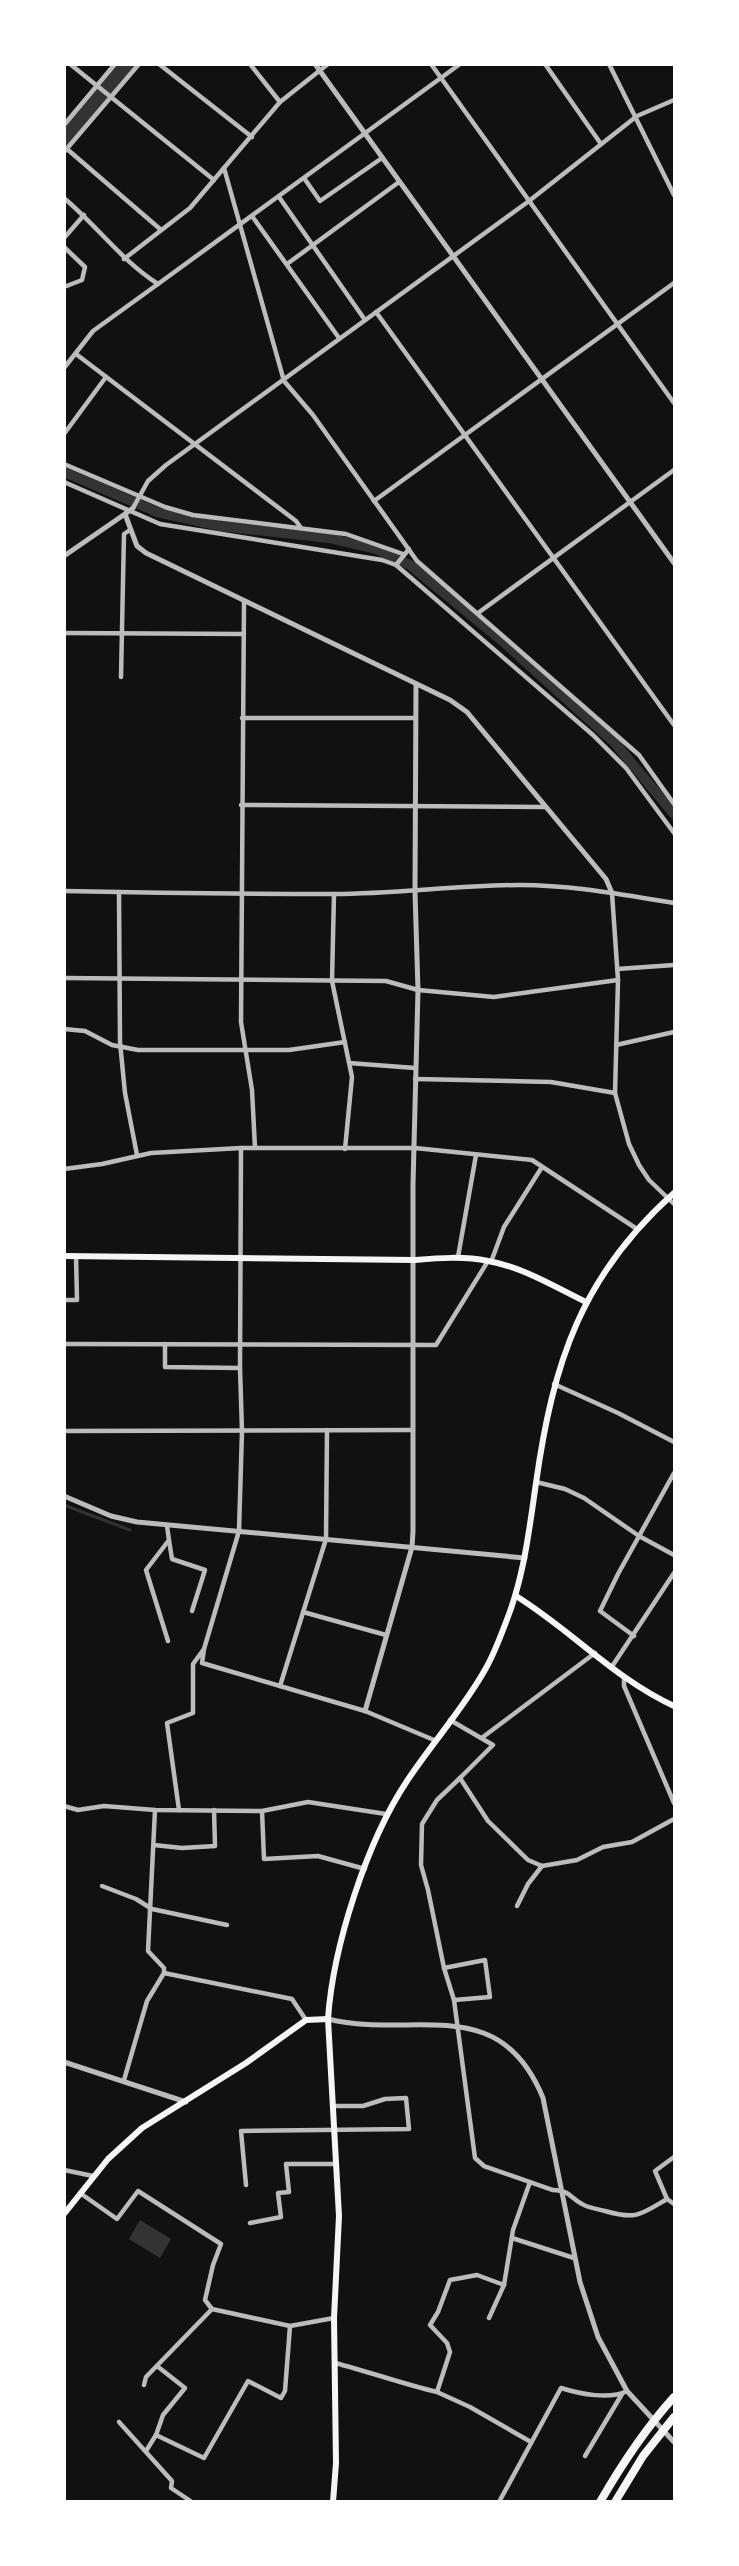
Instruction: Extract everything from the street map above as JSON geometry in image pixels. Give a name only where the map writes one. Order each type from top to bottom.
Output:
[{"type":"highway","points":[[600,2502],[653,2421],[675,2397]]},
{"type":"highway","points":[[615,2502],[643,2456],[675,2416]]},
{"type":"main road","points":[[333,2502],[336,2463],[334,2318],[339,2216],[328,2019],[332,1986],[347,1925],[386,1814],[434,1740],[486,1668],[516,1596],[525,1558],[554,1384],[568,1341],[586,1302],[637,1229],[675,1193]]},
{"type":"main road","points":[[64,1256],[415,1260],[458,1257],[490,1261],[513,1268],[586,1302]]},
{"type":"main road","points":[[516,1596],[540,1610],[624,1678],[653,1696],[675,1706]]},
{"type":"main road","points":[[64,2214],[93,2176],[128,2138],[246,2063],[306,2020],[328,2019]]},
{"type":"street","points":[[70,64],[214,180]]},
{"type":"street","points":[[64,125],[115,64]]},
{"type":"street","points":[[140,64],[66,151],[160,228]]},
{"type":"street","points":[[159,64],[252,137]]},
{"type":"street","points":[[250,64],[280,102]]},
{"type":"street","points":[[315,64],[675,563]]},
{"type":"street","points":[[124,259],[160,228],[190,208],[280,102],[328,64]]},
{"type":"street","points":[[430,64],[675,403]]},
{"type":"street","points":[[64,368],[93,331],[460,64]]},
{"type":"street","points":[[545,64],[601,144]]},
{"type":"street","points":[[609,64],[675,195]]},
{"type":"street","points":[[64,556],[130,511],[148,481],[194,444],[530,201],[637,116],[675,100]]},
{"type":"street","points":[[304,178],[320,201],[382,158]]},
{"type":"street","points":[[224,168],[284,381],[313,415],[417,561],[639,755],[675,804]]},
{"type":"street","points":[[287,264],[399,182]]},
{"type":"street","points":[[279,197],[365,320]]},
{"type":"street","points":[[64,198],[84,215],[124,259],[158,284]]},
{"type":"street","points":[[64,238],[84,215]]},
{"type":"street","points":[[252,216],[339,338]]},
{"type":"street","points":[[64,247],[85,267],[82,280],[64,286]]},
{"type":"street","points":[[374,501],[675,283]]},
{"type":"street","points":[[376,312],[675,725]]},
{"type":"street","points":[[76,354],[296,521],[302,528]]},
{"type":"street","points":[[64,434],[106,377]]},
{"type":"street","points":[[64,464],[165,507],[193,515],[360,537],[404,554]]},
{"type":"street","points":[[478,613],[675,470]]},
{"type":"street","points":[[64,482],[160,524],[382,560],[396,565],[593,735],[626,768],[675,833]]},
{"type":"street","points":[[130,511],[130,530],[137,546],[146,553],[450,700],[467,712],[606,879],[612,893],[618,980],[615,1093],[629,1144],[639,1165],[649,1180],[675,1204]]},
{"type":"street","points":[[122,677],[124,534],[130,530]]},
{"type":"street","points":[[64,549],[73,550]]},
{"type":"street","points":[[396,565],[409,549]]},
{"type":"street","points":[[244,602],[240,1022],[252,1090],[255,1148]]},
{"type":"street","points":[[64,633],[243,634]]},
{"type":"street","points":[[365,1711],[412,1547],[415,1068],[418,990],[415,892],[416,684]]},
{"type":"street","points":[[242,718],[416,718]]},
{"type":"street","points":[[241,805],[545,807]]},
{"type":"street","points":[[64,891],[334,894],[415,892],[524,885],[612,893],[675,903]]},
{"type":"street","points":[[119,892],[120,1047],[125,1093],[137,1155]]},
{"type":"street","points":[[334,894],[332,981],[352,1077],[345,1149]]},
{"type":"street","points":[[617,969],[675,965]]},
{"type":"street","points":[[64,978],[386,981],[418,990],[494,997],[618,980]]},
{"type":"street","points":[[64,1029],[85,1030],[112,1045],[138,1050],[288,1050],[345,1042]]},
{"type":"street","points":[[616,1045],[675,1032]]},
{"type":"street","points":[[349,1063],[415,1068]]},
{"type":"street","points":[[415,1079],[551,1083],[615,1093]]},
{"type":"street","points":[[241,1148],[242,1431],[239,1531],[204,1649],[202,1663],[365,1711],[434,1740]]},
{"type":"street","points":[[64,1169],[102,1164],[137,1155],[241,1148],[415,1148],[532,1160],[637,1229]]},
{"type":"street","points":[[458,1257],[476,1155]]},
{"type":"street","points":[[64,1344],[436,1345],[490,1261],[504,1227],[542,1167]]},
{"type":"street","points":[[64,1300],[76,1300],[76,1256]]},
{"type":"street","points":[[165,1344],[165,1367],[240,1368]]},
{"type":"street","points":[[554,1384],[675,1442]]},
{"type":"street","points":[[280,1686],[326,1539],[327,1430]]},
{"type":"street","points":[[64,1431],[413,1430]]},
{"type":"street","points":[[634,1636],[600,1611],[675,1473]]},
{"type":"street","points":[[536,1482],[565,1489],[584,1498],[639,1536],[675,1555]]},
{"type":"street","points":[[64,1496],[111,1516],[137,1522],[525,1558]]},
{"type":"street","points":[[167,1526],[172,1559],[204,1570],[192,1611]]},
{"type":"street","points":[[168,1641],[146,1570],[169,1540]]},
{"type":"street","points":[[611,1668],[675,1573]]},
{"type":"street","points":[[303,1612],[386,1635]]},
{"type":"street","points":[[179,1810],[167,1723],[194,1713],[193,1664],[204,1649]]},
{"type":"street","points":[[483,1737],[595,1653]]},
{"type":"street","points":[[624,1678],[624,1686],[675,1803]]},
{"type":"street","points":[[450,1720],[483,1737],[493,1745],[437,1800],[422,1824],[420,1844],[421,1864],[444,1968],[454,2000],[473,2153],[484,2166],[530,2182],[563,2190],[582,2204],[627,2217],[644,2213],[667,2199]]},
{"type":"street","points":[[460,1778],[488,1821],[528,1860],[542,1866],[577,1860],[603,1847],[632,1842],[675,1819]]},
{"type":"street","points":[[667,1785],[675,1782]]},
{"type":"street","points":[[64,1806],[78,1810],[105,1806],[155,1810],[261,1811],[308,1802],[320,1803],[325,1807],[386,1814]]},
{"type":"street","points":[[124,2080],[147,2001],[164,1973],[164,1968],[148,1951],[152,1910],[151,1877],[155,1810]]},
{"type":"street","points":[[154,1845],[182,1848],[215,1846],[214,1810]]},
{"type":"street","points":[[261,1811],[264,1859],[318,1856],[365,1869]]},
{"type":"street","points":[[517,1906],[528,1884],[542,1866]]},
{"type":"street","points":[[102,1886],[136,1899],[152,1910],[227,1925]]},
{"type":"street","points":[[444,1968],[485,1960],[490,1996],[454,2000]]},
{"type":"street","points":[[164,1973],[292,1999],[306,2020]]},
{"type":"street","points":[[328,2019],[357,2024],[456,2025],[480,2031],[498,2041],[524,2062],[534,2076],[543,2098],[563,2190],[574,2258],[598,2337],[624,2393],[675,2442]]},
{"type":"street","points":[[64,2062],[186,2102]]},
{"type":"street","points":[[246,2185],[241,2131],[409,2129],[406,2098],[385,2099],[363,2106],[333,2106]]},
{"type":"street","points":[[675,2157],[655,2171],[667,2199],[675,2204]]},
{"type":"street","points":[[250,2223],[281,2217],[278,2193],[289,2192],[286,2164],[336,2164]]},
{"type":"street","points":[[64,2170],[93,2176]]},
{"type":"street","points":[[489,2318],[504,2285],[512,2238],[530,2182]]},
{"type":"street","points":[[80,2193],[117,2218],[138,2191],[221,2244],[213,2265],[205,2300],[212,2309],[290,2326],[334,2318]]},
{"type":"street","points":[[512,2238],[574,2258]]},
{"type":"street","points":[[437,2392],[450,2352],[447,2343],[430,2325],[438,2312],[450,2280],[477,2275],[504,2285]]},
{"type":"street","points":[[144,2385],[146,2377],[212,2309]]},
{"type":"street","points":[[156,2435],[204,2458],[248,2381],[281,2398],[285,2391],[290,2326]]},
{"type":"street","points":[[336,2363],[374,2373],[398,2383],[437,2392],[470,2407],[531,2442]]},
{"type":"street","points":[[146,2451],[164,2415],[185,2388],[157,2366]]},
{"type":"street","points":[[508,2502],[500,2499],[561,2388],[573,2392],[624,2393]]},
{"type":"street","points":[[585,2456],[624,2393]]},
{"type":"street","points":[[119,2422],[172,2481],[171,2488],[192,2502]]},
{"type":"shaded area","points":[[140,2220],[171,2239],[160,2258],[129,2239]]},
{"type":"waterway","points":[[64,138],[128,64]]},
{"type":"waterway","points":[[64,472],[157,512],[220,526],[329,538],[376,549],[410,565],[507,645],[614,742],[674,814]]},
{"type":"waterway","points":[[64,1505],[130,1530]]}]
